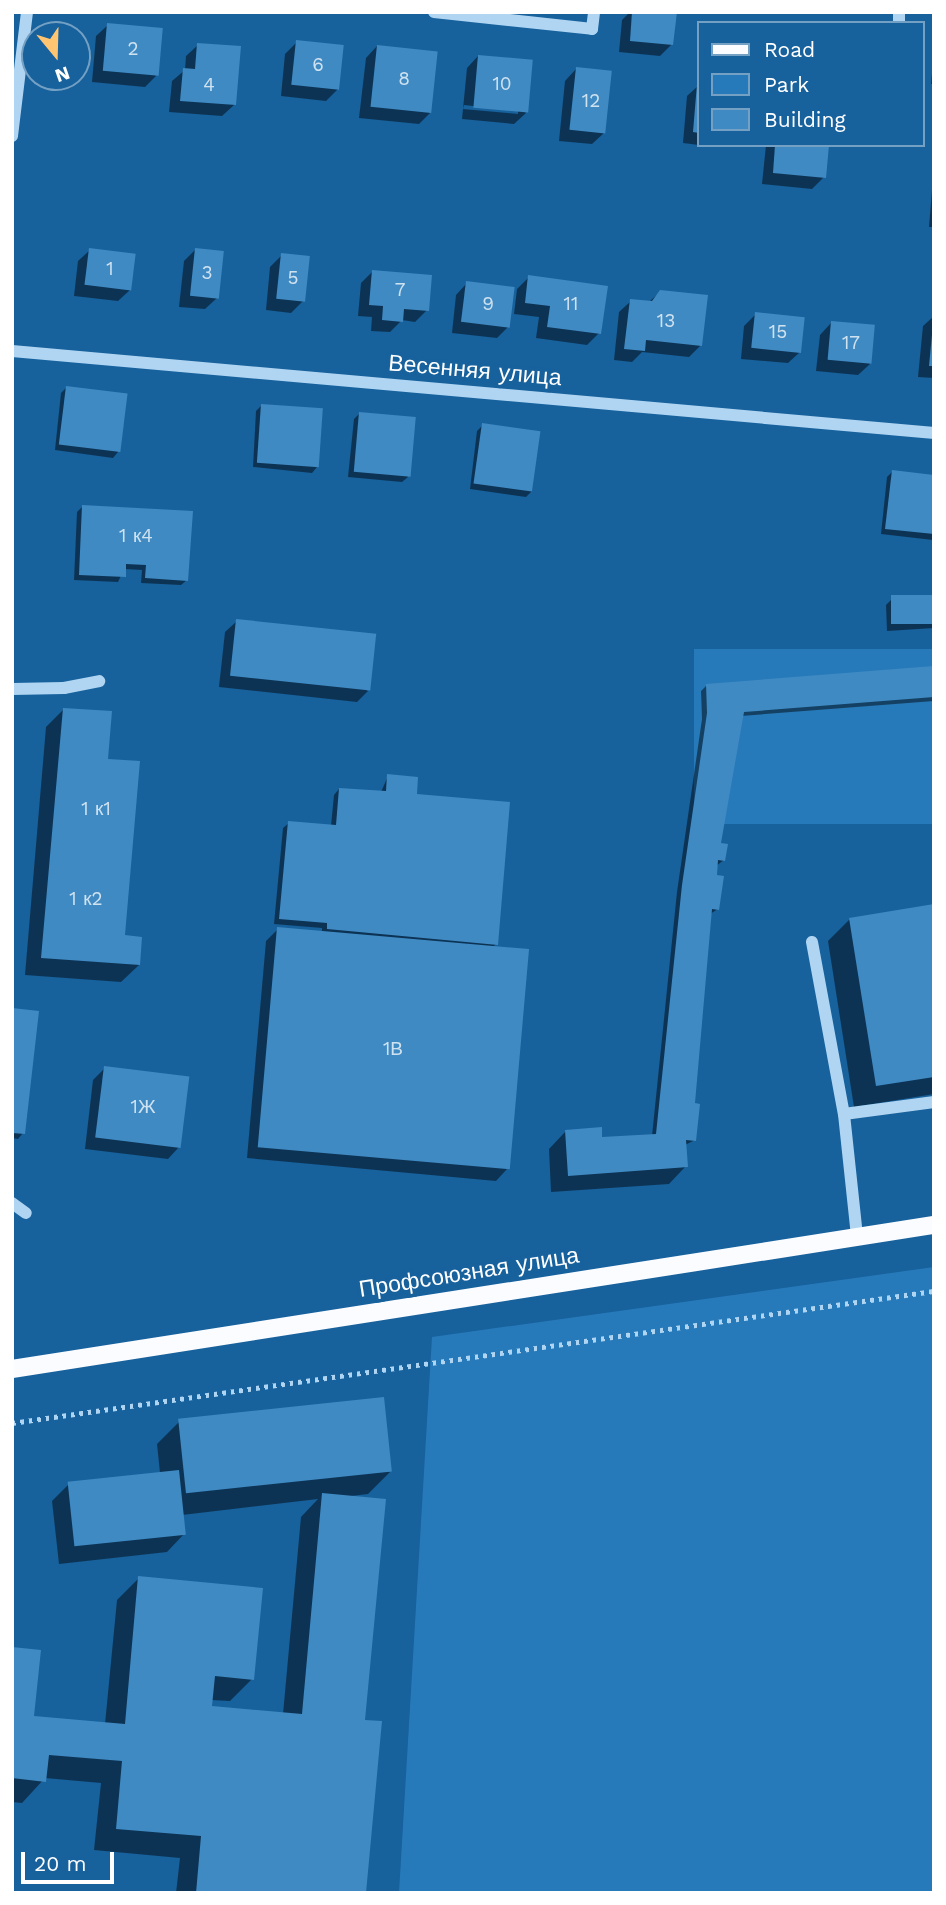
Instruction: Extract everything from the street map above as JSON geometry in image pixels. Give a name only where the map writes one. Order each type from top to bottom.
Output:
[{"type":"main road","name":"Профсоюзная улица","points":[[12,1369],[934,1225]]},
{"type":"street","points":[[12,136],[27,12]]},
{"type":"street","points":[[434,12],[592,29],[594,12]]},
{"type":"street","name":"Весенняя улица","points":[[12,351],[934,433]]},
{"type":"street","points":[[12,689],[64,688],[99,681]]},
{"type":"street","points":[[812,942],[844,1114],[857,1237]]},
{"type":"street","points":[[844,1114],[934,1102]]},
{"type":"street","points":[[12,1203],[26,1213]]},
{"type":"path","points":[[12,1423],[934,1291]]},
{"type":"green space","points":[[694,649],[934,649],[934,824],[694,824]]},
{"type":"green space","points":[[934,1267],[934,1893],[399,1893],[432,1337]]},
{"type":"building","points":[[632,12],[677,12],[673,45],[630,41]]},
{"type":"building","points":[[107,23],[163,28],[159,76],[103,71]]},
{"type":"building","points":[[296,40],[344,45],[339,90],[291,85]]},
{"type":"building","points":[[197,43],[241,46],[236,105],[180,101],[183,68],[195,69]]},
{"type":"building","points":[[377,45],[438,51],[431,113],[371,107]]},
{"type":"building","points":[[478,55],[533,60],[528,113],[473,108]]},
{"type":"building","points":[[576,67],[612,71],[605,133],[569,130]]},
{"type":"building","points":[[697,84],[698,84],[698,133],[693,132]]},
{"type":"building","points":[[775,147],[829,147],[826,178],[773,173]]},
{"type":"building","points":[[89,248],[136,254],[131,290],[84,285]]},
{"type":"building","points":[[195,248],[224,251],[219,299],[190,296]]},
{"type":"building","points":[[281,253],[310,256],[305,302],[276,299]]},
{"type":"building","points":[[372,270],[432,275],[429,311],[404,309],[403,322],[382,320],[383,306],[369,305]]},
{"type":"building","points":[[528,275],[608,286],[601,334],[547,327],[550,306],[525,303]]},
{"type":"building","points":[[466,281],[515,287],[510,328],[461,322]]},
{"type":"building","points":[[660,290],[708,295],[702,346],[646,340],[645,351],[624,349],[630,299],[652,301]]},
{"type":"building","points":[[755,312],[805,317],[801,353],[751,348]]},
{"type":"building","points":[[831,321],[875,325],[871,364],[828,360]]},
{"type":"building","points":[[932,335],[934,366],[929,366]]},
{"type":"building","points":[[66,386],[128,394],[120,452],[59,445]]},
{"type":"building","points":[[261,404],[323,408],[319,467],[257,463]]},
{"type":"building","points":[[359,412],[416,417],[411,477],[354,472]]},
{"type":"building","points":[[482,423],[540,431],[532,492],[474,483]]},
{"type":"building","points":[[892,470],[934,475],[934,534],[885,529]]},
{"type":"building","points":[[82,505],[193,511],[188,581],[145,578],[146,565],[126,564],[126,577],[79,575]]},
{"type":"building","points":[[891,595],[934,595],[934,624],[891,624]]},
{"type":"building","points":[[236,619],[376,634],[370,690],[230,676]]},
{"type":"building","points":[[934,666],[934,697],[744,712],[721,843],[728,844],[725,861],[718,860],[717,875],[724,876],[719,910],[712,909],[695,1103],[700,1104],[696,1141],[686,1140],[688,1167],[568,1176],[565,1130],[602,1127],[602,1137],[656,1134],[682,885],[707,713],[706,684]]},
{"type":"building","points":[[63,708],[112,711],[108,759],[140,761],[125,935],[142,937],[140,965],[41,958]]},
{"type":"building","points":[[387,774],[418,777],[417,794],[510,802],[498,945],[327,929],[327,923],[279,919],[288,821],[336,825],[339,788],[386,791]]},
{"type":"building","points":[[934,904],[934,1077],[876,1086],[849,918]]},
{"type":"building","points":[[277,927],[529,949],[510,1169],[258,1147]]},
{"type":"building","points":[[12,1008],[39,1011],[25,1134],[12,1133]]},
{"type":"building","points":[[104,1066],[189,1076],[181,1148],[95,1137]]},
{"type":"building","points":[[384,1397],[392,1472],[186,1493],[178,1419]]},
{"type":"building","points":[[179,1470],[186,1535],[74,1546],[68,1482]]},
{"type":"building","points":[[322,1493],[386,1499],[365,1720],[382,1721],[366,1893],[196,1893],[201,1836],[116,1829],[122,1761],[49,1755],[46,1782],[12,1778],[12,1647],[41,1650],[34,1716],[125,1724],[138,1576],[263,1588],[254,1680],[215,1676],[212,1706],[302,1714]]}]
